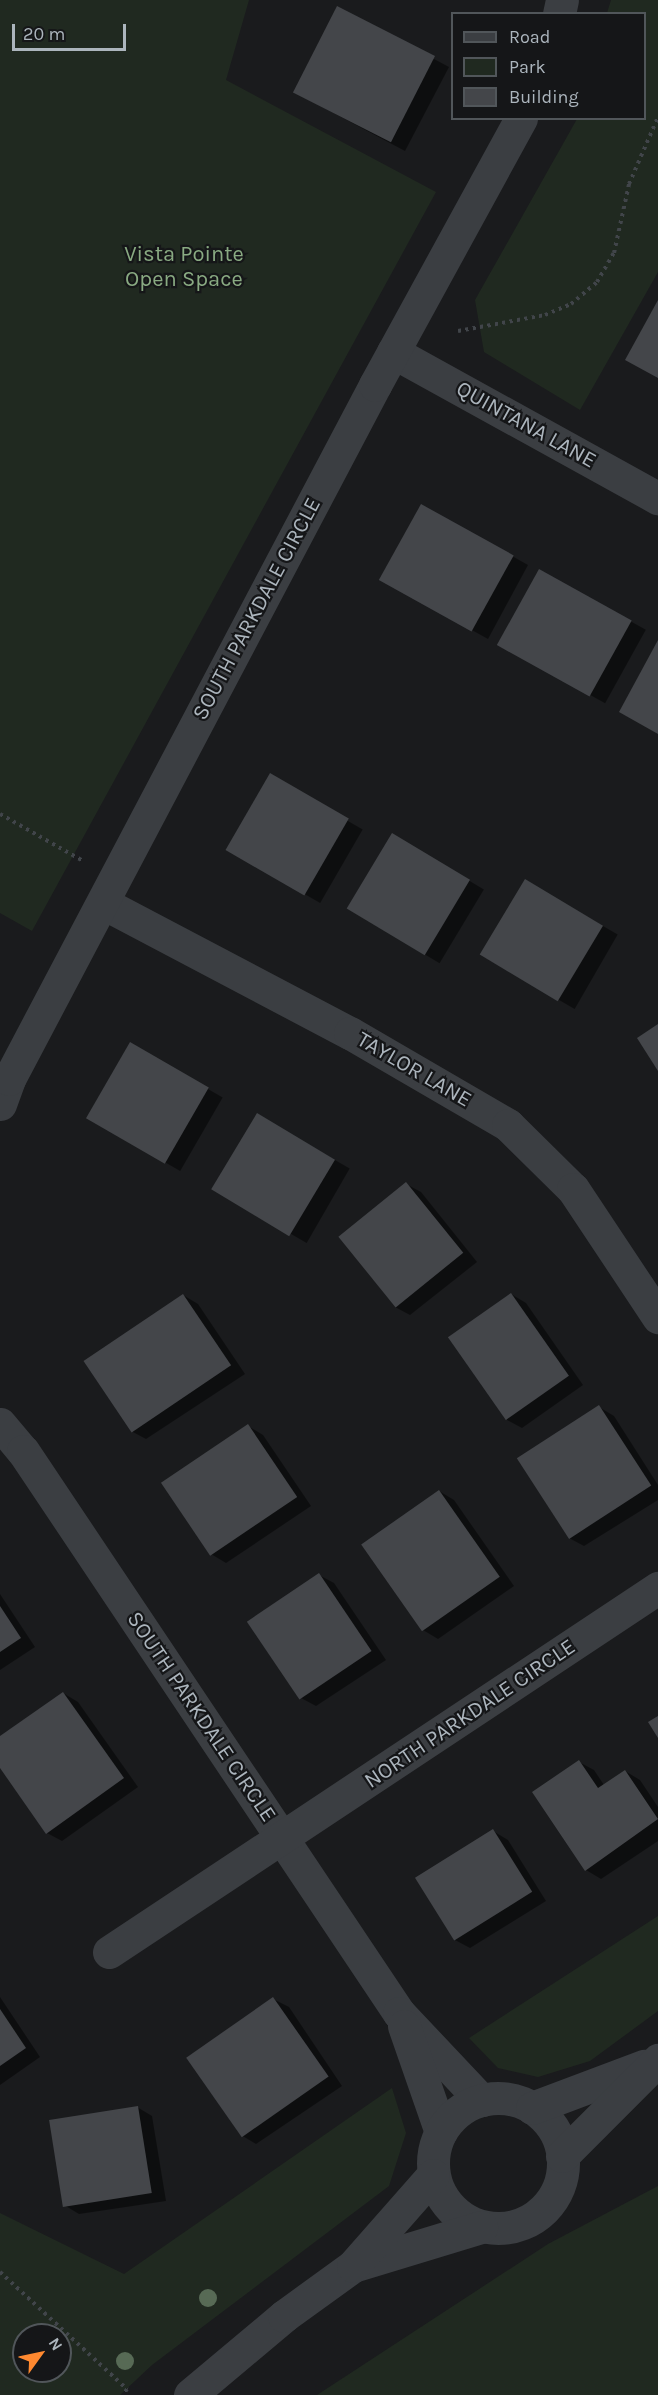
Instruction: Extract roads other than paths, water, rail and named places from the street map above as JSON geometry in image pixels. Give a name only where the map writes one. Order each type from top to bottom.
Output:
[{"type":"street","name":"SOUTH PARKDALE CIRCLE","points":[[0,1104],[9,1079],[393,352],[520,120]]},
{"type":"street","name":"QUINTANA LANE","points":[[393,352],[658,498]]},
{"type":"street","name":"TAYLOR LANE","points":[[103,903],[350,1033],[508,1125],[573,1189],[658,1317]]},
{"type":"street","name":"SOUTH PARKDALE CIRCLE","points":[[0,1424],[23,1451],[399,2013],[481,2100]]},
{"type":"street","name":"NORTH PARKDALE CIRCLE","points":[[109,1952],[658,1588]]},
{"type":"street","name":"SOUTH PARKDALE CIRCLE","points":[[399,2013],[441,2132]]},
{"type":"street","points":[[532,2108],[657,2061]]},
{"type":"street","points":[[562,2156],[657,2061]]},
{"type":"street","points":[[498,2098],[532,2108],[558,2137],[562,2156],[561,2177],[554,2197],[540,2213],[522,2224],[502,2229],[481,2226],[463,2218],[449,2206],[434,2175],[435,2144],[441,2132],[451,2117],[481,2100],[498,2098]]},
{"type":"street","points":[[190,2395],[284,2316],[353,2266],[434,2175]]},
{"type":"street","points":[[353,2266],[481,2226]]},
{"type":"park label","name":"Vista Pointe Open Space","points":[[184,266]]}]
